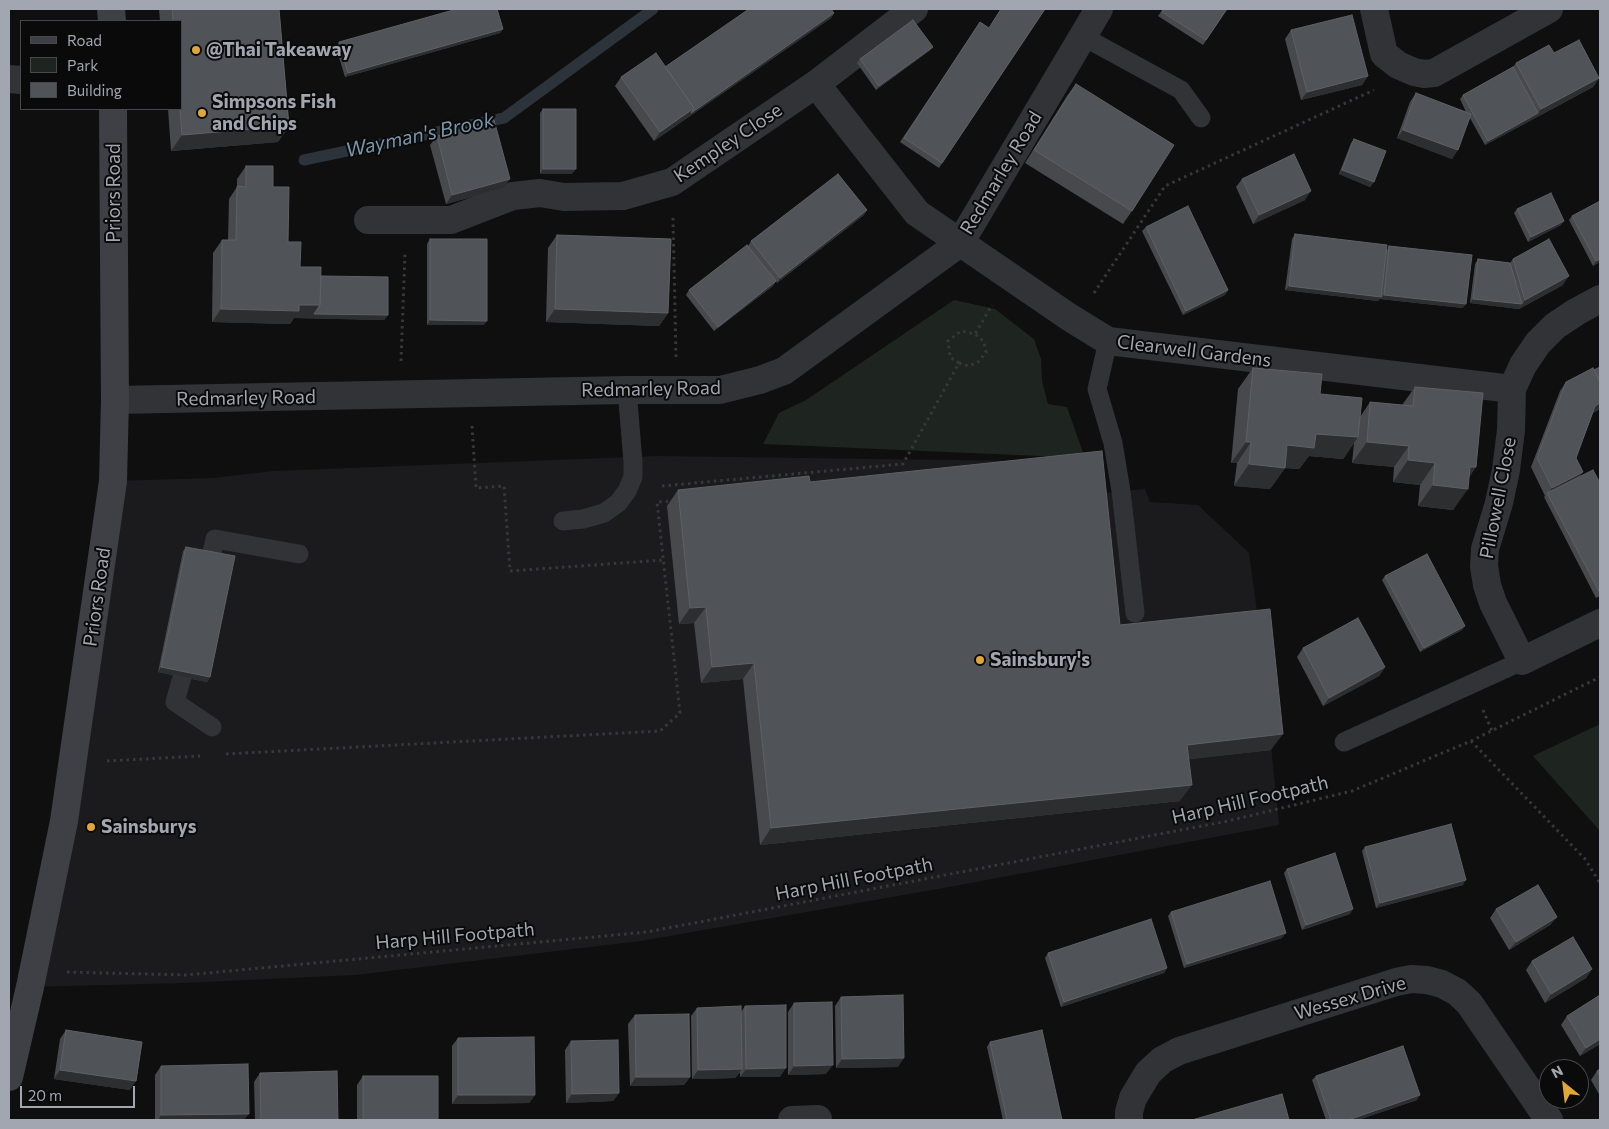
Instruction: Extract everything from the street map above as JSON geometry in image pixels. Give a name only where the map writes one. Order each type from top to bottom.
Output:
[{"type":"main road","name":"Priors Road","points":[[9,1077],[34,968],[64,821],[74,762],[113,480],[115,400],[114,110]]},
{"type":"street","name":"Kempley Close","points":[[368,220],[451,220],[513,196],[540,192],[564,198],[623,196],[672,182],[816,84],[914,9]]},
{"type":"street","name":"Redmarley Road","points":[[115,400],[627,390],[720,390],[760,380],[784,371],[960,243],[1099,9]]},
{"type":"street","points":[[1374,9],[1384,54],[1398,65],[1414,72],[1434,73],[1550,9]]},
{"type":"street","name":"Clearwell Gardens","points":[[816,84],[917,213],[1075,321],[1108,341],[1512,389]]},
{"type":"street","points":[[1512,389],[1523,365],[1538,343],[1556,326],[1600,299]]},
{"type":"street","name":"Pillowell Close","points":[[1512,389],[1511,430],[1506,470],[1499,503],[1485,549],[1484,566],[1487,585],[1493,603],[1522,661]]},
{"type":"street","points":[[1522,661],[1600,623]]},
{"type":"street","name":"Wessex Drive","points":[[1129,1120],[1128,1112],[1133,1098],[1144,1079],[1162,1060],[1179,1051],[1396,982],[1411,979],[1427,980],[1442,984],[1457,992],[1469,1003],[1549,1120]]},
{"type":"lane","points":[[1082,36],[1180,90],[1201,118]]},
{"type":"lane","points":[[1108,341],[1097,389],[1113,443],[1122,491],[1135,614]]},
{"type":"lane","points":[[563,521],[583,519],[604,513],[618,503],[627,491],[632,477],[633,462],[627,390]]},
{"type":"lane","points":[[211,557],[215,539],[299,554]]},
{"type":"lane","points":[[1344,742],[1522,661]]},
{"type":"lane","points":[[182,677],[175,702],[212,727]]},
{"type":"path","points":[[1075,321],[1165,186],[1414,72]]},
{"type":"path","points":[[672,182],[677,390]]},
{"type":"path","points":[[400,394],[406,220]]},
{"type":"path","points":[[975,334],[1009,276]]},
{"type":"path","points":[[961,331],[975,334],[984,342],[986,352],[978,362],[970,366],[959,363],[950,357],[948,341],[961,331]]},
{"type":"path","points":[[655,486],[903,464],[959,363]]},
{"type":"path","points":[[470,393],[476,488],[504,486],[510,571],[664,560]]},
{"type":"path","points":[[221,754],[660,731],[680,712],[656,494]]},
{"type":"path","points":[[657,502],[675,500]]},
{"type":"path","name":"Harp Hill Footpath","points":[[34,968],[61,972],[186,975],[647,932],[1228,821],[1352,791],[1471,741],[1600,677]]},
{"type":"path","points":[[1471,741],[1585,859],[1600,883]]},
{"type":"path","points":[[74,762],[201,756]]},
{"type":"shaded area","points":[[658,456],[1098,462],[1104,493],[1145,489],[1150,502],[1198,505],[1249,553],[1259,626],[1279,825],[955,886],[641,941],[355,975],[183,983],[30,987],[113,481],[213,478],[273,471]]},
{"type":"green space","points":[[954,300],[995,309],[1034,339],[1041,359],[1042,381],[1048,404],[1067,407],[1085,458],[763,444],[779,413],[806,400]]},
{"type":"green space","points":[[1600,724],[1600,831],[1533,756]]},
{"type":"building","points":[[172,9],[279,9],[289,126],[182,135],[180,110],[182,110],[182,20],[173,20]]},
{"type":"building","points":[[457,9],[497,9],[503,29],[348,73],[339,42]]},
{"type":"building","points":[[749,9],[831,9],[834,13],[691,113],[694,108],[665,67]]},
{"type":"building","points":[[1001,9],[1045,9],[942,163],[904,138],[980,22],[989,28]]},
{"type":"building","points":[[1163,9],[1227,9],[1206,40],[1162,12]]},
{"type":"building","points":[[1352,15],[1368,76],[1307,92],[1291,30]]},
{"type":"building","points":[[913,20],[933,47],[879,86],[860,59]]},
{"type":"building","points":[[1579,40],[1599,78],[1541,109],[1516,63],[1549,45],[1554,53]]},
{"type":"building","points":[[656,53],[694,108],[660,132],[621,77]]},
{"type":"building","points":[[1513,67],[1538,113],[1488,141],[1463,95]]},
{"type":"building","points":[[1076,84],[1174,145],[1132,211],[1034,150]]},
{"type":"building","points":[[1416,93],[1471,114],[1458,150],[1403,130]]},
{"type":"building","points":[[543,109],[576,109],[576,169],[543,169]]},
{"type":"building","points":[[494,120],[510,179],[452,195],[437,136]]},
{"type":"building","points":[[1354,139],[1386,151],[1374,182],[1342,170]]},
{"type":"building","points":[[1294,154],[1311,191],[1259,215],[1242,179]]},
{"type":"building","points":[[246,166],[273,166],[273,187],[289,187],[288,242],[301,242],[300,267],[321,267],[320,305],[299,305],[299,311],[221,309],[222,240],[236,240],[237,186],[246,187]]},
{"type":"building","points":[[838,174],[867,210],[780,278],[751,241]]},
{"type":"building","points":[[1551,193],[1564,221],[1531,237],[1517,209]]},
{"type":"building","points":[[1600,201],[1600,259],[1596,261],[1572,216]]},
{"type":"building","points":[[1188,206],[1228,290],[1186,311],[1146,227]]},
{"type":"building","points":[[1295,234],[1387,245],[1381,297],[1289,286]]},
{"type":"building","points":[[557,235],[671,239],[668,313],[555,309]]},
{"type":"building","points":[[430,239],[487,239],[487,321],[430,320]]},
{"type":"building","points":[[1549,239],[1569,276],[1525,300],[1513,259]]},
{"type":"building","points":[[747,245],[776,281],[718,327],[689,290]]},
{"type":"building","points":[[1389,246],[1472,255],[1466,304],[1384,295]]},
{"type":"building","points":[[1478,259],[1510,263],[1522,304],[1473,299]]},
{"type":"building","points":[[321,276],[388,277],[388,315],[314,314],[320,305]]},
{"type":"building","points":[[1600,367],[1600,382],[1594,370]]},
{"type":"building","points":[[1253,368],[1322,374],[1320,394],[1362,398],[1358,437],[1316,434],[1314,448],[1287,445],[1285,468],[1249,464],[1251,442],[1246,442]]},
{"type":"building","points":[[1593,368],[1600,382],[1600,403],[1595,406],[1576,458],[1583,472],[1552,488],[1537,458],[1566,382]]},
{"type":"building","points":[[1415,387],[1483,393],[1476,467],[1470,467],[1468,489],[1433,485],[1435,463],[1408,460],[1409,446],[1367,442],[1370,402],[1413,406]]},
{"type":"building","name":"Sainsbury's","points":[[1102,451],[1120,625],[1270,609],[1283,734],[1187,745],[1192,785],[771,828],[754,663],[712,667],[706,607],[690,608],[678,490],[809,476],[810,482]]},
{"type":"building","points":[[1593,470],[1600,483],[1600,593],[1547,493]]},
{"type":"building","points":[[186,547],[235,556],[210,677],[161,667]]},
{"type":"building","points":[[1427,554],[1465,626],[1424,648],[1385,576]]},
{"type":"building","points":[[1358,618],[1385,667],[1329,698],[1303,648]]},
{"type":"building","points":[[1451,824],[1466,880],[1380,903],[1365,847]]},
{"type":"building","points":[[1335,853],[1353,909],[1306,925],[1287,869]]},
{"type":"building","points":[[1270,881],[1286,933],[1187,964],[1171,912]]},
{"type":"building","points":[[1538,885],[1557,917],[1516,942],[1496,909]]},
{"type":"building","points":[[1151,919],[1167,968],[1064,1002],[1048,953]]},
{"type":"building","points":[[1573,937],[1592,969],[1551,994],[1532,961]]},
{"type":"building","points":[[903,995],[904,1058],[842,1059],[841,997]]},
{"type":"building","points":[[1600,995],[1600,1039],[1586,1048],[1567,1016]]},
{"type":"building","points":[[832,1002],[833,1065],[794,1066],[794,1003]]},
{"type":"building","points":[[786,1005],[786,1068],[746,1069],[745,1006]]},
{"type":"building","points":[[741,1006],[742,1069],[698,1070],[697,1008]]},
{"type":"building","points":[[689,1014],[690,1077],[636,1077],[635,1015]]},
{"type":"building","points":[[66,1030],[142,1042],[136,1081],[60,1070]]},
{"type":"building","points":[[1042,1030],[1062,1120],[1007,1120],[990,1042]]},
{"type":"building","points":[[534,1037],[535,1095],[458,1095],[458,1038]]},
{"type":"building","points":[[618,1040],[619,1093],[572,1094],[571,1041]]},
{"type":"building","points":[[1403,1046],[1420,1095],[1348,1120],[1331,1120],[1316,1076]]},
{"type":"building","points":[[248,1064],[249,1114],[161,1115],[161,1066]]},
{"type":"building","points":[[337,1071],[338,1120],[261,1120],[260,1073]]},
{"type":"building","points":[[363,1076],[438,1076],[438,1120],[363,1120]]},
{"type":"building","points":[[1282,1094],[1289,1120],[1192,1120]]},
{"type":"waterway","name":"Wayman's Brook","points":[[304,160],[504,118],[653,9]]},
{"type":"place","name":"@Thai Takeaway","points":[[196,50]]},
{"type":"place","name":"Simpsons Fish and Chips","points":[[202,113]]},
{"type":"place","name":"Sainsbury's","points":[[980,660]]},
{"type":"place","name":"Sainsburys","points":[[91,827]]}]
